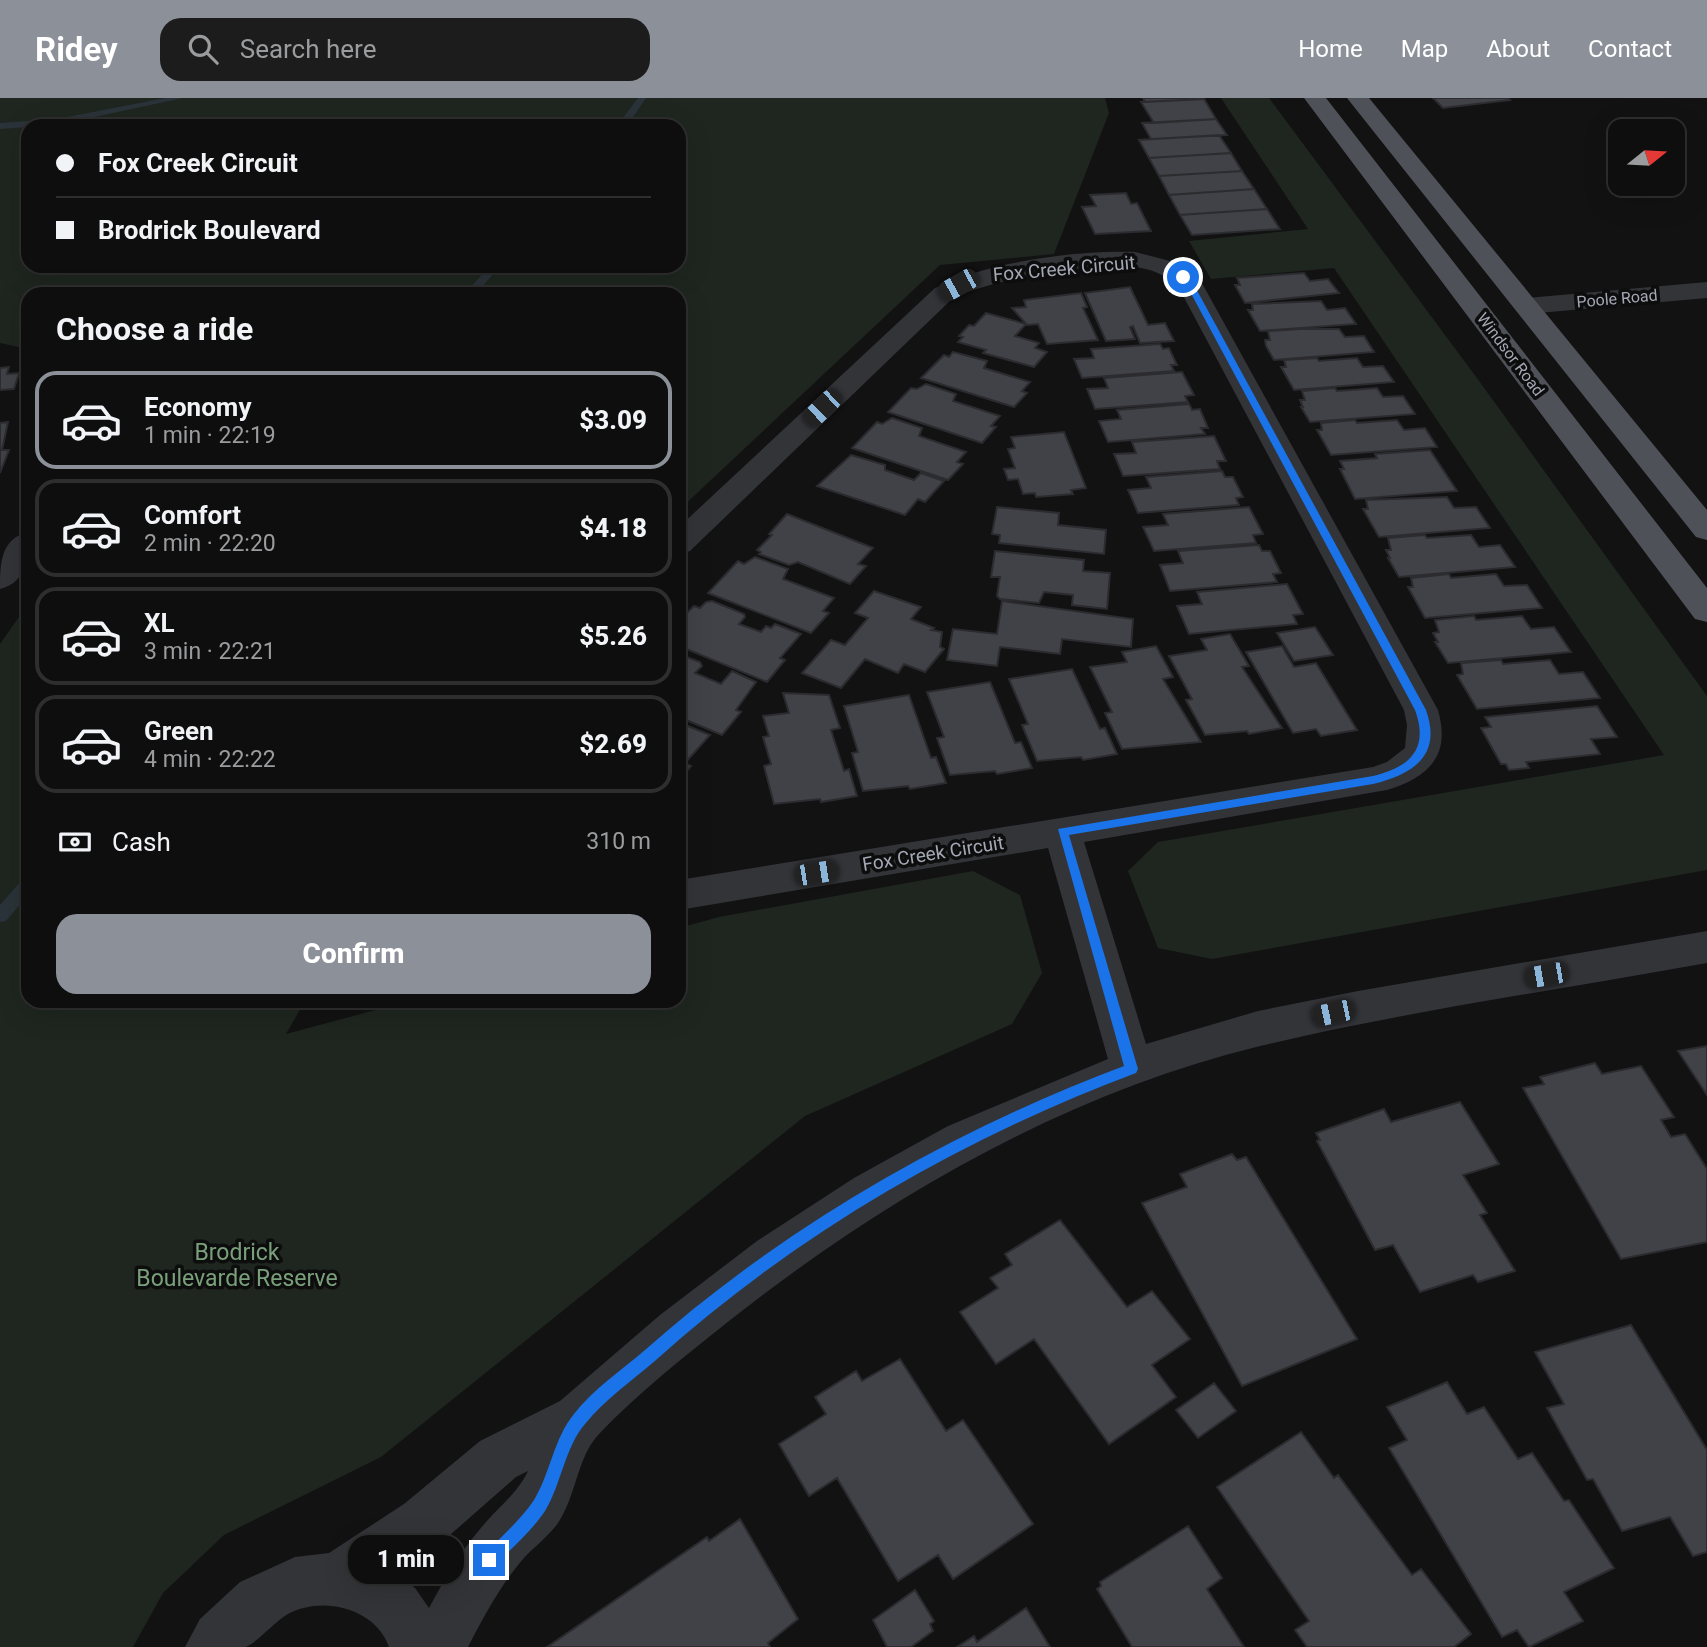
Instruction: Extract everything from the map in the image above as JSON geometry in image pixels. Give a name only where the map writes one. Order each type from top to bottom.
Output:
[{"type":"main road","name":"Windsor Road","points":[[1315,98],[1707,611]]},
{"type":"main road","points":[[1358,98],[1707,530]]},
{"type":"street","name":"Fox Creek Circuit","points":[[686,537],[933,302],[958,285],[1000,272],[1117,260],[1157,264],[1183,277],[1190,285],[1420,710],[1426,726],[1426,741],[1420,756],[1392,776],[686,894]]},
{"type":"street","name":"Poole Road","points":[[1527,306],[1707,290]]},
{"type":"street","points":[[0,579],[21,551]]},
{"type":"street","points":[[1062,832],[1132,1069]]},
{"type":"street","points":[[337,1579],[424,1523],[498,1460],[578,1419],[677,1332],[774,1257],[870,1193],[964,1140],[1061,1096],[1132,1069],[1258,1029],[1358,1008],[1707,947]]},
{"type":"street","points":[[438,1647],[474,1580],[505,1541],[539,1506],[578,1419]]},
{"type":"street","points":[[214,1647],[248,1610],[276,1591],[307,1581],[337,1579],[364,1585],[388,1599],[407,1621],[417,1647]]},
{"type":"green space","points":[[0,98],[1105,98],[1109,113],[1054,254],[940,265],[686,503],[686,287],[21,287],[21,348],[0,343]]},
{"type":"green space","points":[[1221,98],[1269,98],[1474,374],[1707,696],[1707,870],[1212,959],[1158,948],[1128,871],[1158,842],[1664,755],[1334,268],[1211,279],[1189,241],[1308,229]]},
{"type":"green space","name":"Brodrick Boulevarde Reserve","points":[[21,614],[21,1008],[301,1008],[286,1034],[383,1008],[686,1008],[686,926],[719,917],[973,871],[1020,895],[1042,973],[1012,1024],[805,1116],[381,1457],[224,1535],[163,1593],[133,1647],[0,1647],[0,644]]},
{"type":"building","points":[[1143,98],[1203,98],[1204,99],[1145,102]]},
{"type":"building","points":[[1433,98],[1508,98],[1510,100],[1443,108]]},
{"type":"building","points":[[1204,99],[1216,119],[1154,123],[1141,102]]},
{"type":"building","points":[[1216,119],[1227,135],[1151,139],[1142,123]]},
{"type":"building","points":[[1219,135],[1231,153],[1149,158],[1139,140]]},
{"type":"building","points":[[1231,153],[1242,171],[1159,176],[1149,158]]},
{"type":"building","points":[[1242,171],[1254,189],[1169,195],[1159,176]]},
{"type":"building","points":[[1254,189],[1267,209],[1180,215],[1169,195]]},
{"type":"building","points":[[1126,193],[1131,204],[1137,203],[1151,231],[1095,234],[1082,207],[1096,206],[1090,195]]},
{"type":"building","points":[[1267,209],[1280,229],[1192,235],[1180,215]]},
{"type":"building","points":[[1304,273],[1310,281],[1328,279],[1339,293],[1245,303],[1235,285],[1240,285],[1237,278]]},
{"type":"building","points":[[1130,287],[1148,325],[1165,323],[1174,341],[1140,343],[1133,326],[1130,327],[1135,339],[1106,341],[1085,293]]},
{"type":"building","points":[[1081,293],[1087,307],[1083,308],[1098,340],[1047,344],[1038,324],[1027,325],[1012,308],[1026,307],[1024,300]]},
{"type":"building","points":[[1321,301],[1327,310],[1345,308],[1356,324],[1260,331],[1248,310],[1253,310],[1252,304]]},
{"type":"building","points":[[986,313],[1026,324],[1015,336],[1039,343],[1035,348],[1047,352],[1034,367],[983,353],[986,350],[958,342],[963,337],[959,336],[969,325],[974,326]]},
{"type":"building","points":[[1339,329],[1345,337],[1364,336],[1374,352],[1274,360],[1266,346],[1265,340],[1270,340],[1268,331]]},
{"type":"building","points":[[1160,344],[1163,349],[1169,348],[1177,365],[1171,365],[1174,371],[1082,378],[1074,359],[1094,358],[1091,349]]},
{"type":"building","points":[[953,352],[987,361],[984,368],[1030,382],[1022,391],[1027,393],[1014,407],[921,378],[944,355],[949,357]]},
{"type":"building","points":[[1317,358],[1319,361],[1357,358],[1363,367],[1383,366],[1394,382],[1294,390],[1281,367],[1286,367],[1284,360]]},
{"type":"building","points":[[9,367],[7,374],[19,373],[14,389],[0,390],[0,368]]},
{"type":"building","points":[[1182,372],[1194,395],[1185,396],[1188,402],[1095,409],[1087,389],[1108,388],[1104,378]]},
{"type":"building","points":[[926,384],[956,394],[953,401],[1000,416],[991,426],[996,427],[982,443],[888,412],[911,388],[917,389]]},
{"type":"building","points":[[1335,388],[1337,391],[1377,388],[1383,397],[1403,396],[1415,414],[1310,422],[1301,407],[1300,400],[1305,400],[1302,391]]},
{"type":"building","points":[[1189,404],[1192,410],[1200,409],[1208,428],[1201,428],[1205,434],[1108,442],[1099,421],[1121,419],[1117,410]]},
{"type":"building","points":[[892,418],[922,428],[919,436],[966,452],[957,462],[963,464],[948,480],[852,448],[877,422],[882,424]]},
{"type":"building","points":[[1355,420],[1357,423],[1397,420],[1404,430],[1425,428],[1437,447],[1331,455],[1317,430],[1322,430],[1321,423]]},
{"type":"building","points":[[8,422],[2,450],[9,450],[0,473],[0,423]]},
{"type":"building","points":[[1064,432],[1086,488],[1071,490],[1073,494],[1036,497],[1035,493],[1023,494],[1018,479],[1008,480],[1004,469],[1015,468],[1008,449],[1015,448],[1011,437]]},
{"type":"building","points":[[1214,436],[1226,461],[1217,461],[1220,469],[1123,476],[1114,454],[1136,453],[1132,442]]},
{"type":"building","points":[[1430,450],[1457,491],[1355,499],[1340,469],[1344,469],[1340,461],[1377,458],[1375,454]]},
{"type":"building","points":[[851,455],[885,465],[885,470],[914,480],[921,473],[944,481],[925,502],[918,499],[905,515],[817,486]]},
{"type":"building","points":[[1222,471],[1225,477],[1233,477],[1243,497],[1236,498],[1239,505],[1138,513],[1128,490],[1151,488],[1146,477]]},
{"type":"building","points":[[1447,497],[1454,508],[1476,507],[1490,528],[1379,537],[1363,509],[1368,509],[1366,500]]},
{"type":"building","points":[[997,507],[1059,513],[1058,525],[1106,530],[1104,554],[999,543],[1000,535],[992,534]]},
{"type":"building","points":[[1249,507],[1263,534],[1253,535],[1256,543],[1154,551],[1143,527],[1168,525],[1163,514]]},
{"type":"building","points":[[787,514],[873,548],[858,564],[866,566],[850,584],[798,562],[789,565],[759,554],[761,552],[757,550]]},
{"type":"building","points":[[1425,535],[1427,538],[1471,535],[1479,547],[1500,545],[1515,567],[1399,577],[1388,558],[1386,550],[1391,550],[1388,538]]},
{"type":"building","points":[[1259,545],[1262,551],[1270,551],[1281,573],[1273,574],[1277,582],[1170,591],[1160,565],[1183,563],[1178,551]]},
{"type":"building","points":[[995,551],[1084,560],[1083,571],[1110,573],[1107,609],[1072,605],[1073,595],[1044,592],[1039,603],[1000,599],[997,596],[1000,577],[991,577]]},
{"type":"building","points":[[755,557],[788,569],[783,579],[834,598],[823,611],[829,613],[811,633],[708,593],[738,561],[744,564]]},
{"type":"building","points":[[1449,574],[1451,578],[1496,574],[1504,586],[1527,585],[1542,608],[1425,618],[1408,587],[1413,587],[1411,578]]},
{"type":"building","points":[[1287,584],[1303,614],[1293,615],[1297,624],[1189,634],[1177,606],[1202,604],[1197,592]]},
{"type":"building","points":[[874,591],[921,607],[911,619],[934,628],[931,630],[942,632],[940,647],[944,649],[925,672],[904,664],[898,673],[865,659],[841,688],[802,673],[831,640],[845,645],[868,618],[855,613]]},
{"type":"building","points":[[712,601],[744,614],[745,617],[739,624],[761,632],[766,626],[771,628],[775,624],[801,634],[780,658],[785,660],[767,682],[686,649],[686,614],[694,606],[700,608],[706,602]]},
{"type":"building","points":[[1002,601],[1133,619],[1131,647],[1062,639],[1060,654],[1000,647],[997,666],[947,660],[953,629],[997,634]]},
{"type":"building","points":[[1474,616],[1476,620],[1522,616],[1531,629],[1554,627],[1571,652],[1448,663],[1435,642],[1438,642],[1433,633],[1439,632],[1435,620]]},
{"type":"building","points":[[1315,627],[1333,655],[1294,661],[1277,633]]},
{"type":"building","points":[[1230,634],[1249,666],[1242,667],[1282,728],[1249,734],[1247,731],[1205,735],[1186,700],[1192,699],[1169,656],[1207,650],[1201,639]]},
{"type":"building","points":[[1156,646],[1173,677],[1163,679],[1201,742],[1122,749],[1105,713],[1112,712],[1090,667],[1127,662],[1122,652]]},
{"type":"building","points":[[1282,646],[1294,667],[1316,663],[1357,730],[1321,736],[1316,729],[1293,733],[1246,652]]},
{"type":"building","points":[[686,657],[700,662],[702,666],[695,673],[721,684],[732,671],[756,682],[736,710],[741,712],[722,735],[686,720]]},
{"type":"building","points":[[1501,660],[1503,664],[1550,660],[1559,674],[1583,672],[1600,698],[1477,709],[1457,675],[1463,674],[1461,663]]},
{"type":"building","points":[[1072,669],[1100,729],[1105,728],[1117,754],[1083,760],[1081,757],[1037,761],[1022,725],[1028,724],[1009,679]]},
{"type":"building","points":[[990,682],[1015,743],[1021,742],[1032,768],[997,774],[995,771],[950,775],[937,738],[944,737],[927,692]]},
{"type":"building","points":[[783,693],[829,695],[840,728],[831,730],[844,771],[849,769],[857,796],[821,802],[820,799],[774,804],[764,766],[771,764],[763,737],[769,736],[763,716],[789,713]]},
{"type":"building","points":[[909,695],[931,758],[936,757],[946,783],[910,789],[908,786],[863,791],[852,753],[858,752],[844,706]]},
{"type":"building","points":[[1597,706],[1617,737],[1591,739],[1600,754],[1526,762],[1529,768],[1509,770],[1506,764],[1501,764],[1481,728],[1491,727],[1485,717]]},
{"type":"building","points":[[686,725],[710,735],[686,762]]},
{"type":"building","points":[[1707,1046],[1707,1095],[1678,1051]]},
{"type":"building","points":[[1595,1063],[1602,1074],[1641,1066],[1674,1117],[1661,1120],[1671,1137],[1685,1134],[1707,1169],[1707,1242],[1621,1259],[1523,1088],[1544,1084],[1540,1077]]},
{"type":"building","points":[[1460,1102],[1499,1164],[1463,1175],[1487,1213],[1480,1215],[1515,1271],[1478,1282],[1473,1275],[1420,1292],[1393,1245],[1375,1250],[1317,1141],[1320,1140],[1316,1133],[1384,1109],[1391,1122]]},
{"type":"building","points":[[1232,1154],[1237,1160],[1246,1157],[1357,1339],[1242,1386],[1142,1203],[1187,1187],[1180,1174]]},
{"type":"building","points":[[1060,1220],[1127,1307],[1152,1291],[1190,1339],[1152,1365],[1176,1397],[1109,1444],[1034,1339],[996,1364],[960,1312],[998,1288],[990,1278],[1012,1265],[1005,1254]]},
{"type":"building","points":[[1631,1325],[1707,1450],[1707,1552],[1693,1556],[1670,1517],[1622,1531],[1593,1479],[1587,1480],[1547,1408],[1564,1404],[1535,1352]]},
{"type":"building","points":[[900,1359],[946,1431],[963,1420],[1033,1524],[953,1579],[938,1555],[898,1581],[837,1478],[809,1496],[779,1444],[826,1414],[815,1397],[856,1371],[862,1381]]},
{"type":"building","points":[[1447,1382],[1467,1414],[1484,1407],[1518,1459],[1532,1453],[1564,1501],[1569,1500],[1614,1568],[1564,1592],[1583,1621],[1529,1647],[1517,1630],[1502,1637],[1389,1448],[1407,1440],[1387,1407]]},
{"type":"building","points":[[1214,1383],[1236,1411],[1198,1438],[1176,1410]]},
{"type":"building","points":[[1301,1432],[1334,1478],[1338,1475],[1412,1575],[1421,1569],[1471,1634],[1454,1647],[1307,1647],[1295,1630],[1309,1621],[1217,1487]]},
{"type":"building","points":[[740,1519],[798,1619],[768,1643],[770,1647],[547,1647],[707,1537],[709,1541]]},
{"type":"building","points":[[1188,1526],[1222,1578],[1207,1589],[1244,1647],[1132,1647],[1097,1589],[1101,1586],[1100,1582]]},
{"type":"building","points":[[915,1590],[934,1621],[930,1624],[933,1631],[911,1647],[887,1647],[873,1620]]},
{"type":"building","points":[[1026,1608],[1050,1647],[957,1647],[974,1636],[977,1642]]},
{"type":"waterway","points":[[72,119],[179,98]]},
{"type":"waterway","points":[[627,119],[642,98]]},
{"type":"waterway","points":[[0,126],[21,125]]},
{"type":"waterway","points":[[476,287],[489,273]]},
{"type":"waterway","points":[[0,916],[21,892]]},
{"type":"route","points":[[489,1560],[539,1506],[578,1419],[677,1332],[774,1257],[870,1193],[964,1140],[1061,1096],[1132,1069],[1062,832],[1392,776],[1409,767],[1420,756],[1426,741],[1426,726],[1420,710],[1190,285],[1183,277]]}]
